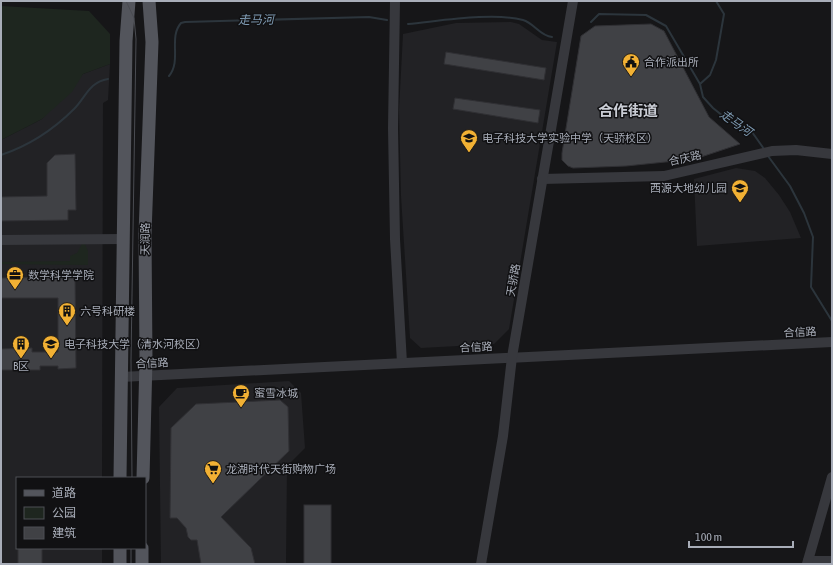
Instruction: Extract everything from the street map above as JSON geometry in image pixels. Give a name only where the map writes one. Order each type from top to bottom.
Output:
[{"type":"main road","name":"天润路","points":[[120,477],[126,41],[129,1]]},
{"type":"main road","name":"天润路","points":[[143,477],[145,234],[152,42],[149,1]]},
{"type":"main road","points":[[120,549],[120,564]]},
{"type":"main road","points":[[142,549],[142,564]]},
{"type":"street","points":[[395,1],[393,128],[395,239],[402,363]]},
{"type":"street","name":"天骄路","points":[[480,564],[503,436],[512,357],[573,1]]},
{"type":"street","name":"合庆路","points":[[542,178],[664,176],[772,151],[796,150],[832,154]]},
{"type":"street","points":[[1,240],[123,239]]},
{"type":"street","name":"合信路","points":[[121,377],[832,342]]},
{"type":"street","points":[[832,477],[808,563],[832,561]]},
{"type":"shaded area","name":"电子科技大学实验中学（天骄校区）","points":[[511,22],[519,24],[542,40],[557,42],[509,329],[494,344],[421,348],[410,338],[401,196],[399,110],[403,34],[456,23]]},
{"type":"shaded area","name":"电子科技大学（清水河校区）","points":[[110,64],[108,100],[103,103],[102,477],[16,477],[16,549],[102,549],[102,564],[1,564],[1,140],[42,119],[83,74]]},
{"type":"shaded area","name":"西源大地幼儿园","points":[[736,168],[755,171],[765,178],[779,195],[790,212],[801,238],[697,246],[694,179]]},
{"type":"shaded area","points":[[289,381],[301,393],[305,448],[287,466],[286,564],[161,564],[159,407],[177,388]]},
{"type":"green space","points":[[1,6],[89,11],[110,34],[110,64],[83,74],[72,92],[42,119],[1,140]]},
{"type":"green space","points":[[82,244],[85,244],[88,251],[88,265],[1,264],[1,262],[70,261],[70,256],[77,253]]},
{"type":"building","name":"合作派出所","points":[[651,24],[664,31],[709,117],[740,144],[695,159],[626,166],[573,168],[568,166],[562,160],[562,153],[581,36],[595,26]]},
{"type":"building","points":[[446,52],[546,68],[544,80],[444,64]]},
{"type":"building","points":[[455,98],[540,110],[538,123],[453,109]]},
{"type":"building","points":[[75,154],[76,210],[68,210],[68,220],[1,221],[1,197],[47,196],[47,163],[55,155]]},
{"type":"building","name":"六号科研楼","points":[[75,277],[76,368],[58,369],[58,366],[40,366],[40,370],[1,370],[1,349],[32,348],[32,352],[58,352],[58,298],[1,298],[1,278]]},
{"type":"building","name":"龙湖时代天街购物广场","points":[[280,400],[288,407],[289,451],[221,517],[251,548],[255,564],[201,564],[197,540],[191,540],[188,537],[186,528],[177,518],[170,518],[171,428],[196,404]]},
{"type":"building","points":[[304,505],[331,505],[331,564],[304,564]]},
{"type":"building","points":[[18,549],[42,549],[42,564],[18,564]]},
{"type":"waterway","points":[[700,84],[710,75],[716,60],[724,14],[716,1]]},
{"type":"waterway","name":"走马河","points":[[591,22],[599,14],[646,15],[666,26],[700,84],[703,97],[713,108],[728,120],[752,132],[764,149]]},
{"type":"waterway","name":"走马河","points":[[169,76],[175,63],[175,35],[181,23],[369,17],[387,20]]},
{"type":"waterway","name":"走马河","points":[[408,24],[482,17],[511,18],[523,20],[544,34],[552,37]]},
{"type":"waterway","name":"走马河","points":[[1,155],[31,142],[49,130],[74,109],[96,83],[108,79]]},
{"type":"waterway","name":"走马河","points":[[768,156],[790,186],[804,213],[813,237],[811,287],[832,321]]},
{"type":"tram line","points":[[126,1],[134,18],[136,39],[131,360],[132,477]]},
{"type":"tram line","points":[[131,549],[131,564]]},
{"type":"place","name":"合作派出所","points":[[631,77]]},
{"type":"place","name":"电子科技大学实验中学（天骄校区）","points":[[469,153]]},
{"type":"place","name":"西源大地幼儿园","points":[[740,203]]},
{"type":"place","name":"数学科学学院","points":[[15,290]]},
{"type":"place","name":"六号科研楼","points":[[67,326]]},
{"type":"place","name":"B区","points":[[21,359]]},
{"type":"place","name":"电子科技大学（清水河校区）","points":[[51,359]]},
{"type":"place","name":"蜜雪冰城","points":[[241,408]]},
{"type":"place","name":"龙湖时代天街购物广场","points":[[213,484]]},
{"type":"district","name":"合作街道","points":[[628,110]]}]
